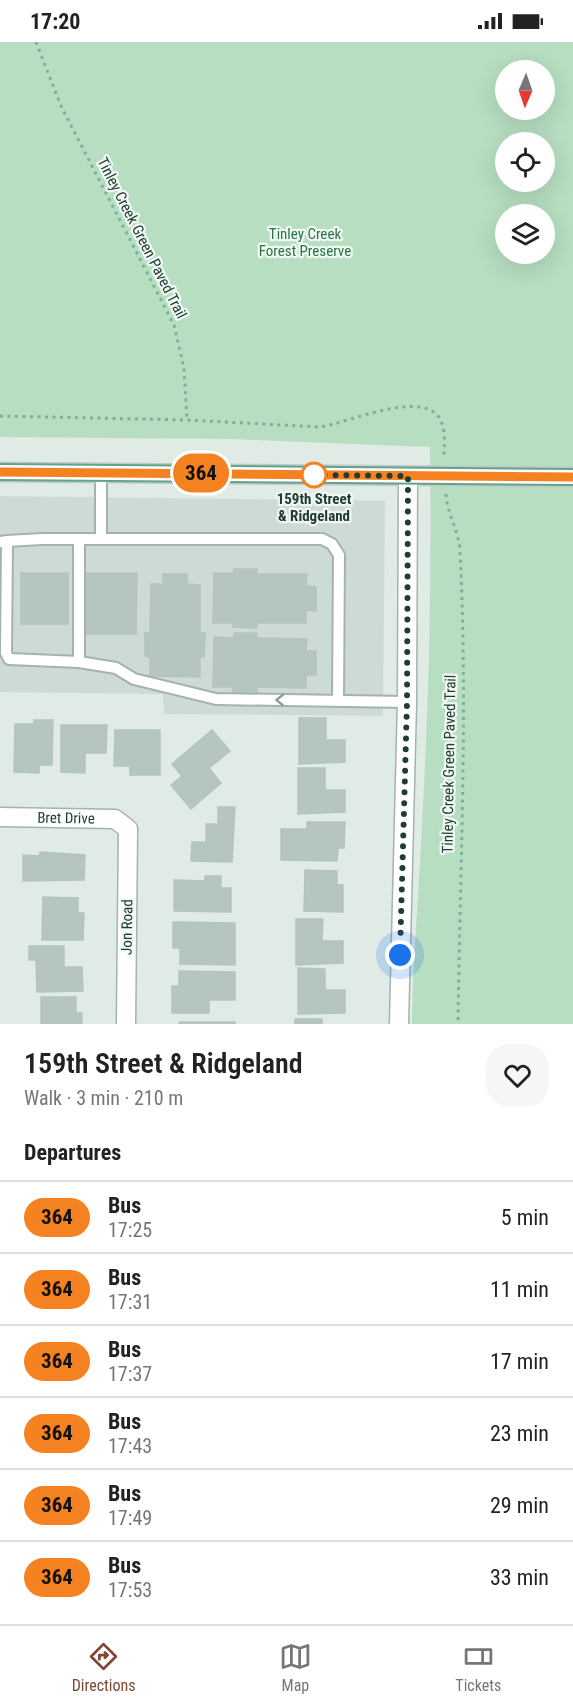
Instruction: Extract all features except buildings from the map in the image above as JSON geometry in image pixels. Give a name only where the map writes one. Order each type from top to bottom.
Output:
[{"type":"main road","points":[[0,471],[573,477]]},
{"type":"street","points":[[399,1024],[407,702],[408,476]]},
{"type":"street","name":"Bret Drive","points":[[0,817],[115,819],[128,829]]},
{"type":"street","name":"Jon Road","points":[[126,1024],[128,829]]},
{"type":"lane","points":[[101,472],[101,539]]},
{"type":"lane","points":[[79,539],[79,662]]},
{"type":"lane","points":[[338,701],[339,555],[332,544],[322,539],[79,539],[3,542],[6,653],[9,659],[79,662],[116,668],[134,679],[216,699],[338,701],[407,702]]},
{"type":"path","name":"Tinley Creek Green Paved Trail","points":[[36,42],[61,106],[174,325],[184,368],[188,420]]},
{"type":"path","points":[[0,416],[188,420],[320,427],[341,424],[403,406],[423,407],[434,412],[441,421],[444,447]]},
{"type":"path","name":"Tinley Creek Green Paved Trail","points":[[447,506],[459,536],[462,608],[458,1024]]},
{"type":"shaded area","points":[[0,496],[385,501],[383,716],[164,714],[163,694],[0,692]]},
{"type":"green space","name":"Tinley Creek Forest Preserve","points":[[0,42],[573,42],[573,1024],[412,1024],[428,683],[430,447],[231,439],[0,437]]},
{"type":"bus line","name":"364","points":[[0,472],[573,477]]},
{"type":"place","name":"159th Street & Ridgeland","points":[[314,475]]},
{"type":"route","points":[[314,475],[408,476],[407,702],[400,955]]}]
